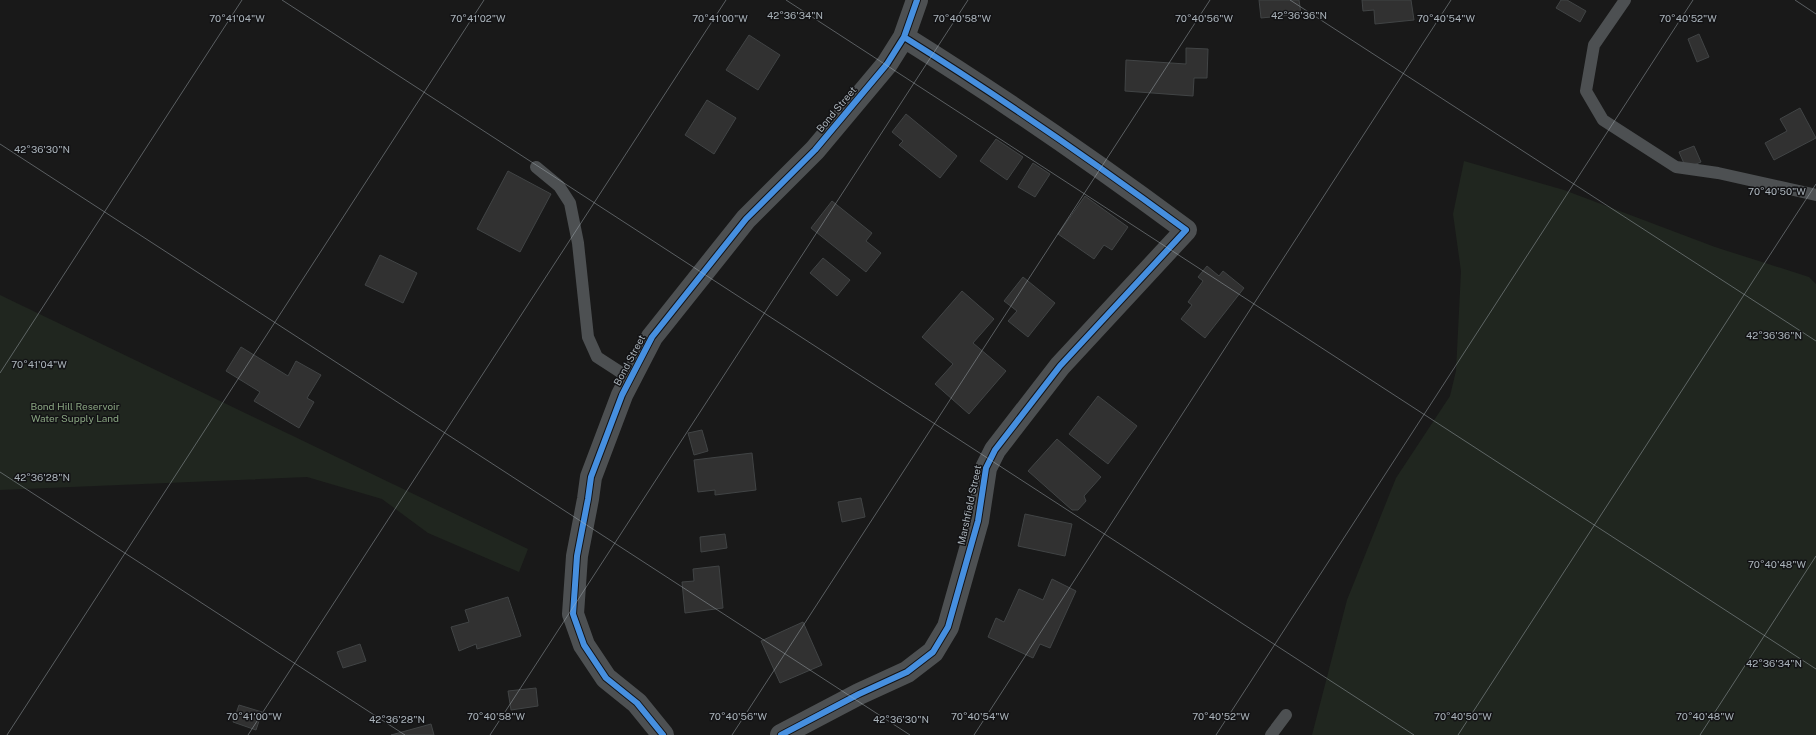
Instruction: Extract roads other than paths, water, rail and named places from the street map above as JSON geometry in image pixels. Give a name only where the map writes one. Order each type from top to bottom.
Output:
[{"type":"street","name":"Bond Street","points":[[663,735],[637,703],[606,678],[584,645],[573,614],[577,556],[588,499],[590,477],[622,395],[652,337],[741,225],[815,150],[887,64],[904,36],[917,0]]},
{"type":"street","name":"Marshfield Street","points":[[781,735],[859,694],[907,672],[933,652],[948,627],[978,521],[986,468],[995,450],[1060,366],[1186,230],[1106,171],[904,36]]},
{"type":"lane","points":[[1625,0],[1594,45],[1587,83],[1586,91],[1603,120],[1676,166],[1718,173],[1816,195]]},
{"type":"lane","points":[[536,167],[559,186],[570,203],[578,243],[588,337],[597,358],[631,378]]},
{"type":"lane","points":[[1271,735],[1286,715]]},
{"type":"park label","name":"Bond Hill Reservoir Water Supply Land","points":[[75,412]]}]
